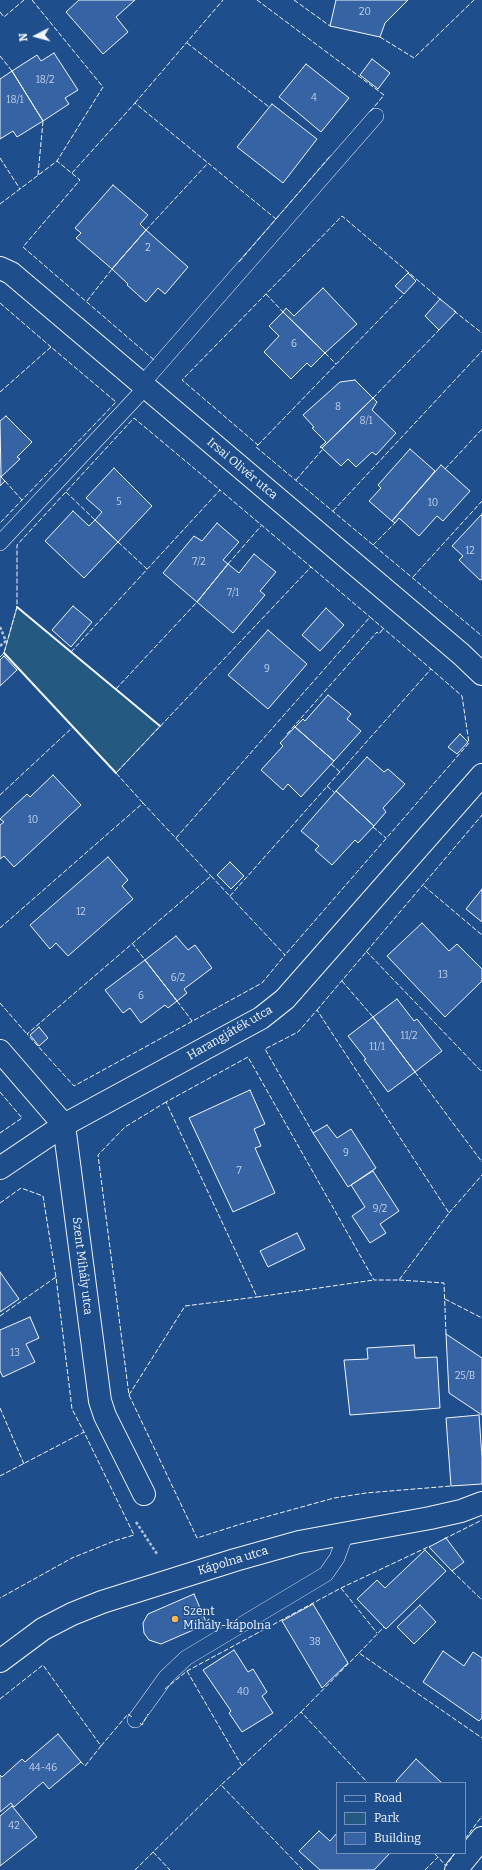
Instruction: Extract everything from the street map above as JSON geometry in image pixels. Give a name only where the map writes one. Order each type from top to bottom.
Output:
[{"type":"street","name":"Irsai Olivér utca","points":[[0,268],[11,273],[461,654],[482,674]]},
{"type":"street","name":"Harangjáték utca","points":[[0,1168],[64,1125],[261,1018],[285,999],[482,775]]},
{"type":"street","points":[[0,1051],[64,1125]]},
{"type":"street","name":"Szent Mihály utca","points":[[64,1125],[100,1401],[104,1416],[144,1494]]},
{"type":"street","name":"Kápolna utca","points":[[0,1661],[43,1629],[72,1614],[102,1602],[235,1560],[299,1542],[430,1518],[461,1511],[482,1503]]},
{"type":"street","points":[[456,1870],[482,1838]]},
{"type":"lane","points":[[0,543],[144,386],[376,116]]},
{"type":"lane","points":[[135,1720],[166,1677],[186,1658],[326,1574],[337,1558],[346,1533]]},
{"type":"path","points":[[0,627],[6,640],[0,646]]},
{"type":"green space","points":[[17,607],[160,726],[116,773],[4,653]]},
{"type":"building","points":[[79,0],[135,0],[116,17],[128,32],[103,54],[66,12]]},
{"type":"building","points":[[336,0],[408,0],[385,23],[380,37],[330,26]]},
{"type":"building","points":[[54,53],[78,90],[65,98],[69,104],[43,121],[12,71],[37,55],[41,61]]},
{"type":"building","points":[[372,59],[390,73],[378,89],[360,75]]},
{"type":"building","points":[[306,64],[349,98],[321,132],[279,97]]},
{"type":"building","points":[[12,71],[43,121],[17,137],[13,131],[0,139],[0,79]]},
{"type":"building","points":[[272,104],[317,139],[283,183],[237,147]]},
{"type":"building","points":[[113,185],[148,215],[140,224],[146,230],[112,269],[76,238],[81,233],[75,228]]},
{"type":"building","points":[[146,230],[188,267],[165,294],[158,288],[146,302],[112,269]]},
{"type":"building","points":[[408,273],[416,281],[404,294],[395,286]]},
{"type":"building","points":[[323,288],[357,324],[325,353],[283,312],[286,308],[294,316]]},
{"type":"building","points":[[440,299],[456,312],[439,330],[425,316]]},
{"type":"building","points":[[283,312],[325,353],[311,367],[307,363],[291,379],[264,352],[279,336],[269,326]]},
{"type":"building","points":[[355,380],[373,398],[322,448],[320,447],[326,442],[312,428],[314,427],[303,415],[340,382]]},
{"type":"building","points":[[373,398],[377,402],[372,410],[396,433],[376,455],[372,452],[356,467],[348,459],[341,466],[322,448]]},
{"type":"building","points":[[6,416],[32,442],[17,457],[20,459],[1,477],[0,421]]},
{"type":"building","points":[[410,449],[435,471],[392,521],[369,501],[381,488],[378,485]]},
{"type":"building","points":[[441,465],[470,491],[443,521],[437,516],[419,536],[399,518],[395,523],[392,521]]},
{"type":"building","points":[[114,468],[152,506],[118,542],[95,520],[102,512],[86,498]]},
{"type":"building","points":[[0,476],[5,481],[0,486]]},
{"type":"building","points":[[73,511],[89,526],[95,520],[118,542],[84,578],[45,541]]},
{"type":"building","points":[[482,514],[482,579],[480,580],[459,560],[463,556],[452,546]]},
{"type":"building","points":[[217,523],[239,542],[223,560],[228,564],[197,602],[163,573],[194,536],[202,541]]},
{"type":"building","points":[[254,554],[276,572],[260,591],[265,595],[233,633],[197,602],[228,564],[239,573]]},
{"type":"building","points":[[73,606],[92,622],[71,647],[52,630]]},
{"type":"building","points":[[326,608],[344,625],[320,651],[302,635]]},
{"type":"building","points":[[268,630],[307,664],[268,709],[228,675]]},
{"type":"building","points":[[4,656],[17,670],[0,686],[0,660]]},
{"type":"building","points":[[328,695],[351,714],[347,719],[361,731],[334,761],[295,727],[303,719],[305,721]]},
{"type":"building","points":[[295,727],[334,761],[301,797],[288,784],[283,790],[261,770],[283,746],[280,743]]},
{"type":"building","points":[[460,734],[468,742],[457,754],[448,747]]},
{"type":"building","points":[[367,757],[384,772],[388,769],[405,784],[383,808],[386,812],[374,826],[336,791]]},
{"type":"building","points":[[53,775],[81,805],[14,867],[4,856],[0,859],[0,825],[4,822],[0,819],[27,794],[30,797]]},
{"type":"building","points":[[336,791],[374,826],[358,843],[355,840],[332,865],[315,850],[319,846],[301,831]]},
{"type":"building","points":[[108,857],[128,880],[122,886],[133,899],[68,956],[56,943],[50,949],[30,925]]},
{"type":"building","points":[[230,862],[244,876],[231,889],[217,875]]},
{"type":"building","points":[[482,889],[482,922],[466,909]]},
{"type":"building","points":[[422,923],[449,951],[457,944],[482,969],[482,981],[445,1017],[387,956]]},
{"type":"building","points":[[176,936],[188,950],[195,945],[212,968],[184,989],[187,993],[177,1001],[145,960]]},
{"type":"building","points":[[145,960],[177,1001],[168,1008],[165,1005],[141,1023],[130,1008],[123,1013],[105,990]]},
{"type":"building","points":[[397,999],[414,1021],[417,1019],[442,1051],[415,1072],[373,1017]]},
{"type":"building","points":[[373,1017],[415,1072],[388,1092],[364,1060],[366,1059],[348,1036]]},
{"type":"building","points":[[39,1027],[48,1038],[39,1046],[30,1035]]},
{"type":"building","points":[[250,1090],[265,1124],[254,1129],[261,1146],[255,1148],[275,1193],[233,1212],[189,1118]]},
{"type":"building","points":[[327,1125],[337,1138],[351,1129],[376,1168],[348,1187],[313,1133]]},
{"type":"building","points":[[373,1171],[399,1211],[380,1224],[386,1233],[370,1243],[352,1216],[365,1207],[351,1185]]},
{"type":"building","points":[[297,1233],[305,1249],[268,1267],[260,1251]]},
{"type":"building","points":[[0,1272],[19,1299],[0,1312]]},
{"type":"building","points":[[30,1317],[39,1338],[26,1344],[35,1362],[3,1377],[0,1371],[0,1330]]},
{"type":"building","points":[[446,1334],[482,1358],[482,1415],[449,1393]]},
{"type":"building","points":[[414,1345],[415,1358],[437,1357],[440,1408],[350,1415],[344,1360],[368,1359],[367,1348]]},
{"type":"building","points":[[479,1415],[482,1484],[451,1486],[446,1418]]},
{"type":"building","points":[[446,1538],[464,1562],[452,1571],[429,1547]]},
{"type":"building","points":[[425,1550],[446,1571],[386,1629],[357,1599],[377,1580],[385,1588]]},
{"type":"building","name":"Szent Mihály-kápolna","points":[[194,1594],[207,1624],[161,1644],[149,1640],[144,1633],[143,1623],[148,1614]]},
{"type":"building","points":[[313,1604],[348,1663],[322,1688],[282,1621]]},
{"type":"building","points":[[420,1605],[436,1622],[414,1644],[397,1627]]},
{"type":"building","points":[[234,1650],[248,1672],[253,1669],[267,1692],[262,1696],[273,1713],[242,1732],[229,1713],[231,1711],[203,1670]]},
{"type":"building","points":[[443,1651],[464,1666],[473,1652],[482,1658],[482,1718],[479,1721],[423,1682]]},
{"type":"building","points":[[58,1734],[81,1762],[49,1789],[43,1782],[14,1807],[11,1803],[0,1812],[0,1775],[2,1777],[22,1759],[25,1762]]},
{"type":"building","points":[[416,1759],[441,1782],[397,1782],[396,1781]]},
{"type":"building","points":[[12,1806],[37,1837],[0,1866],[0,1816]]},
{"type":"building","points":[[319,1831],[330,1841],[336,1834],[336,1854],[389,1854],[374,1870],[320,1870],[299,1851]]},
{"type":"fence","points":[[0,12],[4,17],[24,0]]},
{"type":"fence","points":[[32,0],[103,87],[57,161]]},
{"type":"fence","points":[[135,103],[223,0]]},
{"type":"fence","points":[[257,0],[384,95],[370,112]]},
{"type":"fence","points":[[294,0],[330,26]]},
{"type":"fence","points":[[380,37],[414,58],[474,0]]},
{"type":"fence","points":[[187,43],[269,107]]},
{"type":"fence","points":[[0,56],[12,71]]},
{"type":"fence","points":[[72,173],[135,103],[208,163]]},
{"type":"fence","points":[[38,175],[43,121]]},
{"type":"fence","points":[[276,219],[331,155]]},
{"type":"fence","points":[[0,158],[20,189]]},
{"type":"fence","points":[[0,204],[57,161],[80,180],[23,247],[154,360],[155,359]]},
{"type":"fence","points":[[146,230],[208,163],[276,219],[239,262]]},
{"type":"fence","points":[[441,300],[342,216],[182,380],[258,445],[256,447],[482,636]]},
{"type":"fence","points":[[87,301],[112,269]]},
{"type":"fence","points":[[258,445],[405,293]]},
{"type":"fence","points":[[266,294],[283,312]]},
{"type":"fence","points":[[0,303],[51,347]]},
{"type":"fence","points":[[454,311],[482,333]]},
{"type":"fence","points":[[373,398],[440,329]]},
{"type":"fence","points":[[0,392],[51,347],[116,402],[0,523]]},
{"type":"fence","points":[[333,511],[482,351]]},
{"type":"fence","points":[[325,353],[336,364]]},
{"type":"fence","points":[[0,657],[4,653],[17,607],[17,545],[134,418],[220,490]]},
{"type":"fence","points":[[445,469],[482,429]]},
{"type":"fence","points":[[296,480],[323,449]]},
{"type":"fence","points":[[5,481],[22,500]]},
{"type":"fence","points":[[71,652],[220,490],[311,567]]},
{"type":"fence","points":[[66,492],[95,520]]},
{"type":"fence","points":[[413,577],[482,501]]},
{"type":"fence","points":[[373,545],[395,523]]},
{"type":"fence","points":[[228,564],[261,526]]},
{"type":"fence","points":[[118,542],[147,569]]},
{"type":"fence","points":[[143,803],[116,773],[311,567],[370,617]]},
{"type":"fence","points":[[116,689],[197,602]]},
{"type":"fence","points":[[176,838],[370,617],[431,669]]},
{"type":"fence","points":[[287,734],[377,632],[379,634],[383,629]]},
{"type":"fence","points":[[230,896],[431,669],[462,696],[469,743],[285,955]]},
{"type":"fence","points":[[0,795],[73,727]]},
{"type":"fence","points":[[331,764],[340,772]]},
{"type":"fence","points":[[327,786],[335,793]]},
{"type":"fence","points":[[0,928],[143,803],[211,876]]},
{"type":"fence","points":[[317,1010],[482,815]]},
{"type":"fence","points":[[373,827],[386,838]]},
{"type":"fence","points":[[211,876],[285,955],[262,983],[74,1086],[27,1034],[211,876]]},
{"type":"fence","points":[[424,886],[482,935]]},
{"type":"fence","points":[[132,943],[145,960]]},
{"type":"fence","points":[[366,951],[482,1072]]},
{"type":"fence","points":[[342,981],[373,1017]]},
{"type":"fence","points":[[177,1001],[192,1021]]},
{"type":"fence","points":[[0,1003],[27,1034]]},
{"type":"fence","points":[[313,1133],[265,1049],[298,1032],[317,1010],[449,1213],[399,1280],[374,1280],[248,1057],[166,1102],[257,1297],[374,1280]]},
{"type":"fence","points":[[415,1072],[482,1162]]},
{"type":"fence","points":[[0,1092],[22,1118],[0,1133]]},
{"type":"fence","points":[[166,1102],[125,1127],[98,1155],[129,1395],[185,1306],[257,1297]]},
{"type":"fence","points":[[449,1213],[482,1175]]},
{"type":"fence","points":[[0,1203],[21,1188],[43,1196],[56,1277]]},
{"type":"fence","points":[[0,1316],[56,1277],[72,1409],[84,1432]]},
{"type":"fence","points":[[399,1280],[444,1283],[446,1334]]},
{"type":"fence","points":[[445,1299],[482,1318]]},
{"type":"fence","points":[[129,1395],[197,1538],[244,1523],[334,1498],[366,1493],[451,1486]]},
{"type":"fence","points":[[0,1408],[24,1464]]},
{"type":"fence","points":[[0,1476],[84,1432],[134,1535],[114,1541],[72,1558],[0,1598]]},
{"type":"fence","points":[[444,1539],[482,1520]]},
{"type":"fence","points":[[165,1689],[187,1671],[341,1588],[430,1546]]},
{"type":"fence","points":[[452,1571],[482,1600]]},
{"type":"fence","points":[[341,1588],[377,1633]]},
{"type":"fence","points":[[359,1653],[384,1627]]},
{"type":"fence","points":[[301,1712],[359,1653],[482,1738]]},
{"type":"fence","points":[[0,1699],[43,1665],[101,1746],[85,1766],[81,1762]]},
{"type":"fence","points":[[187,1671],[242,1766]]},
{"type":"fence","points":[[303,1870],[221,1785],[301,1712],[367,1782]]},
{"type":"fence","points":[[101,1746],[128,1714],[132,1717]]},
{"type":"fence","points":[[140,1723],[142,1725],[148,1714]]},
{"type":"fence","points":[[135,1870],[221,1785]]},
{"type":"fence","points":[[466,1838],[482,1816]]},
{"type":"fence","points":[[153,1852],[170,1870]]},
{"type":"fence","points":[[435,1854],[438,1857]]},
{"type":"fence","points":[[425,1870],[438,1857],[446,1866],[454,1854]]},
{"type":"wall","points":[[17,607],[160,726]]},
{"type":"wall","points":[[4,653],[116,773]]},
{"type":"place","name":"Szent Mihály-kápolna","points":[[175,1619]]}]
